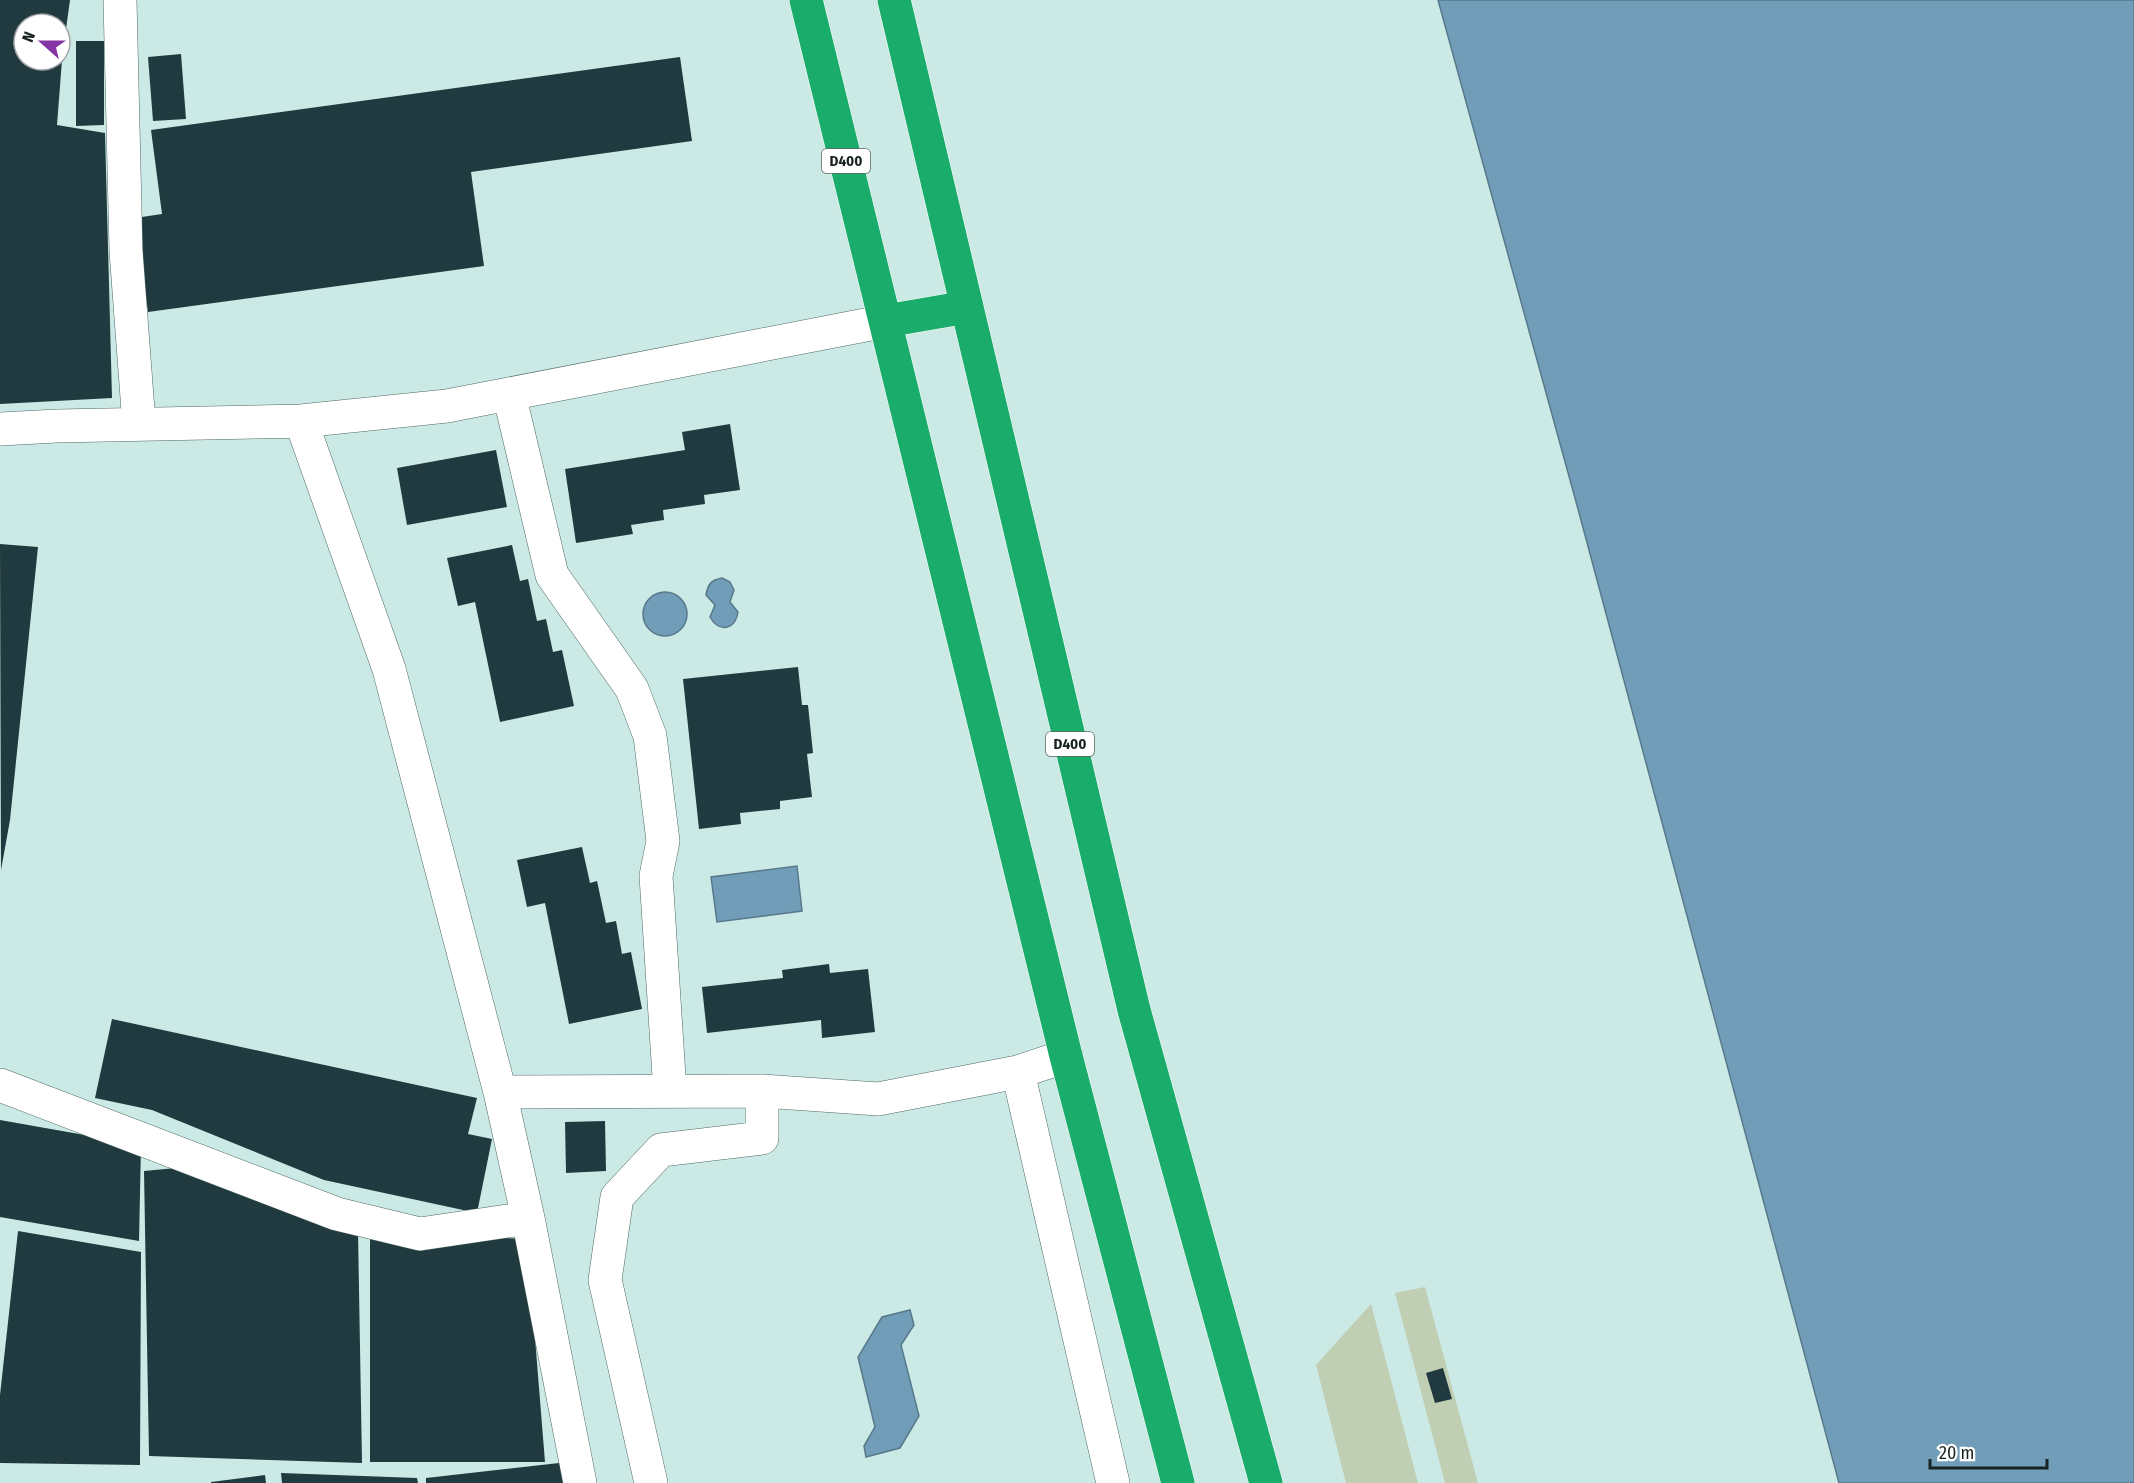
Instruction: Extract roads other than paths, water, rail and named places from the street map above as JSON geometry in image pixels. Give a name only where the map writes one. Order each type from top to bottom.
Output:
[{"type":"highway","name":"D400","points":[[806,0],[1066,1056],[1178,1483]]},
{"type":"highway","name":"D400","points":[[894,0],[1134,1010],[1266,1483]]},
{"type":"highway","points":[[886,321],[967,308]]},
{"type":"street","points":[[120,0],[126,250],[139,424]]},
{"type":"street","points":[[0,429],[301,421],[447,406],[886,321]]},
{"type":"street","points":[[509,394],[552,574],[632,689],[650,736],[663,842],[656,876],[670,1092]]},
{"type":"street","points":[[301,421],[389,669],[500,1092],[528,1218],[580,1483]]},
{"type":"street","points":[[500,1092],[762,1091],[878,1099],[945,1076],[1018,1072],[1066,1056]]},
{"type":"street","points":[[1018,1072],[1113,1483]]},
{"type":"street","points":[[0,1085],[337,1214],[420,1234],[528,1218]]},
{"type":"street","points":[[651,1483],[605,1280],[617,1197],[661,1150],[762,1138],[762,1091]]},
{"type":"water","points":[[1438,0],[2134,0],[2134,1483],[1839,1483],[1578,509]]},
{"type":"water","points":[[722,578],[730,582],[734,590],[730,602],[738,612],[734,623],[726,627],[718,626],[710,617],[715,605],[706,595],[711,583]]},
{"type":"water","points":[[665,592],[681,598],[687,614],[681,630],[665,636],[649,630],[643,614],[649,598]]},
{"type":"water","points":[[797,866],[802,911],[717,922],[711,877]]},
{"type":"water","points":[[910,1310],[914,1325],[901,1345],[919,1416],[900,1448],[866,1457],[864,1446],[875,1427],[858,1357],[882,1317]]}]
